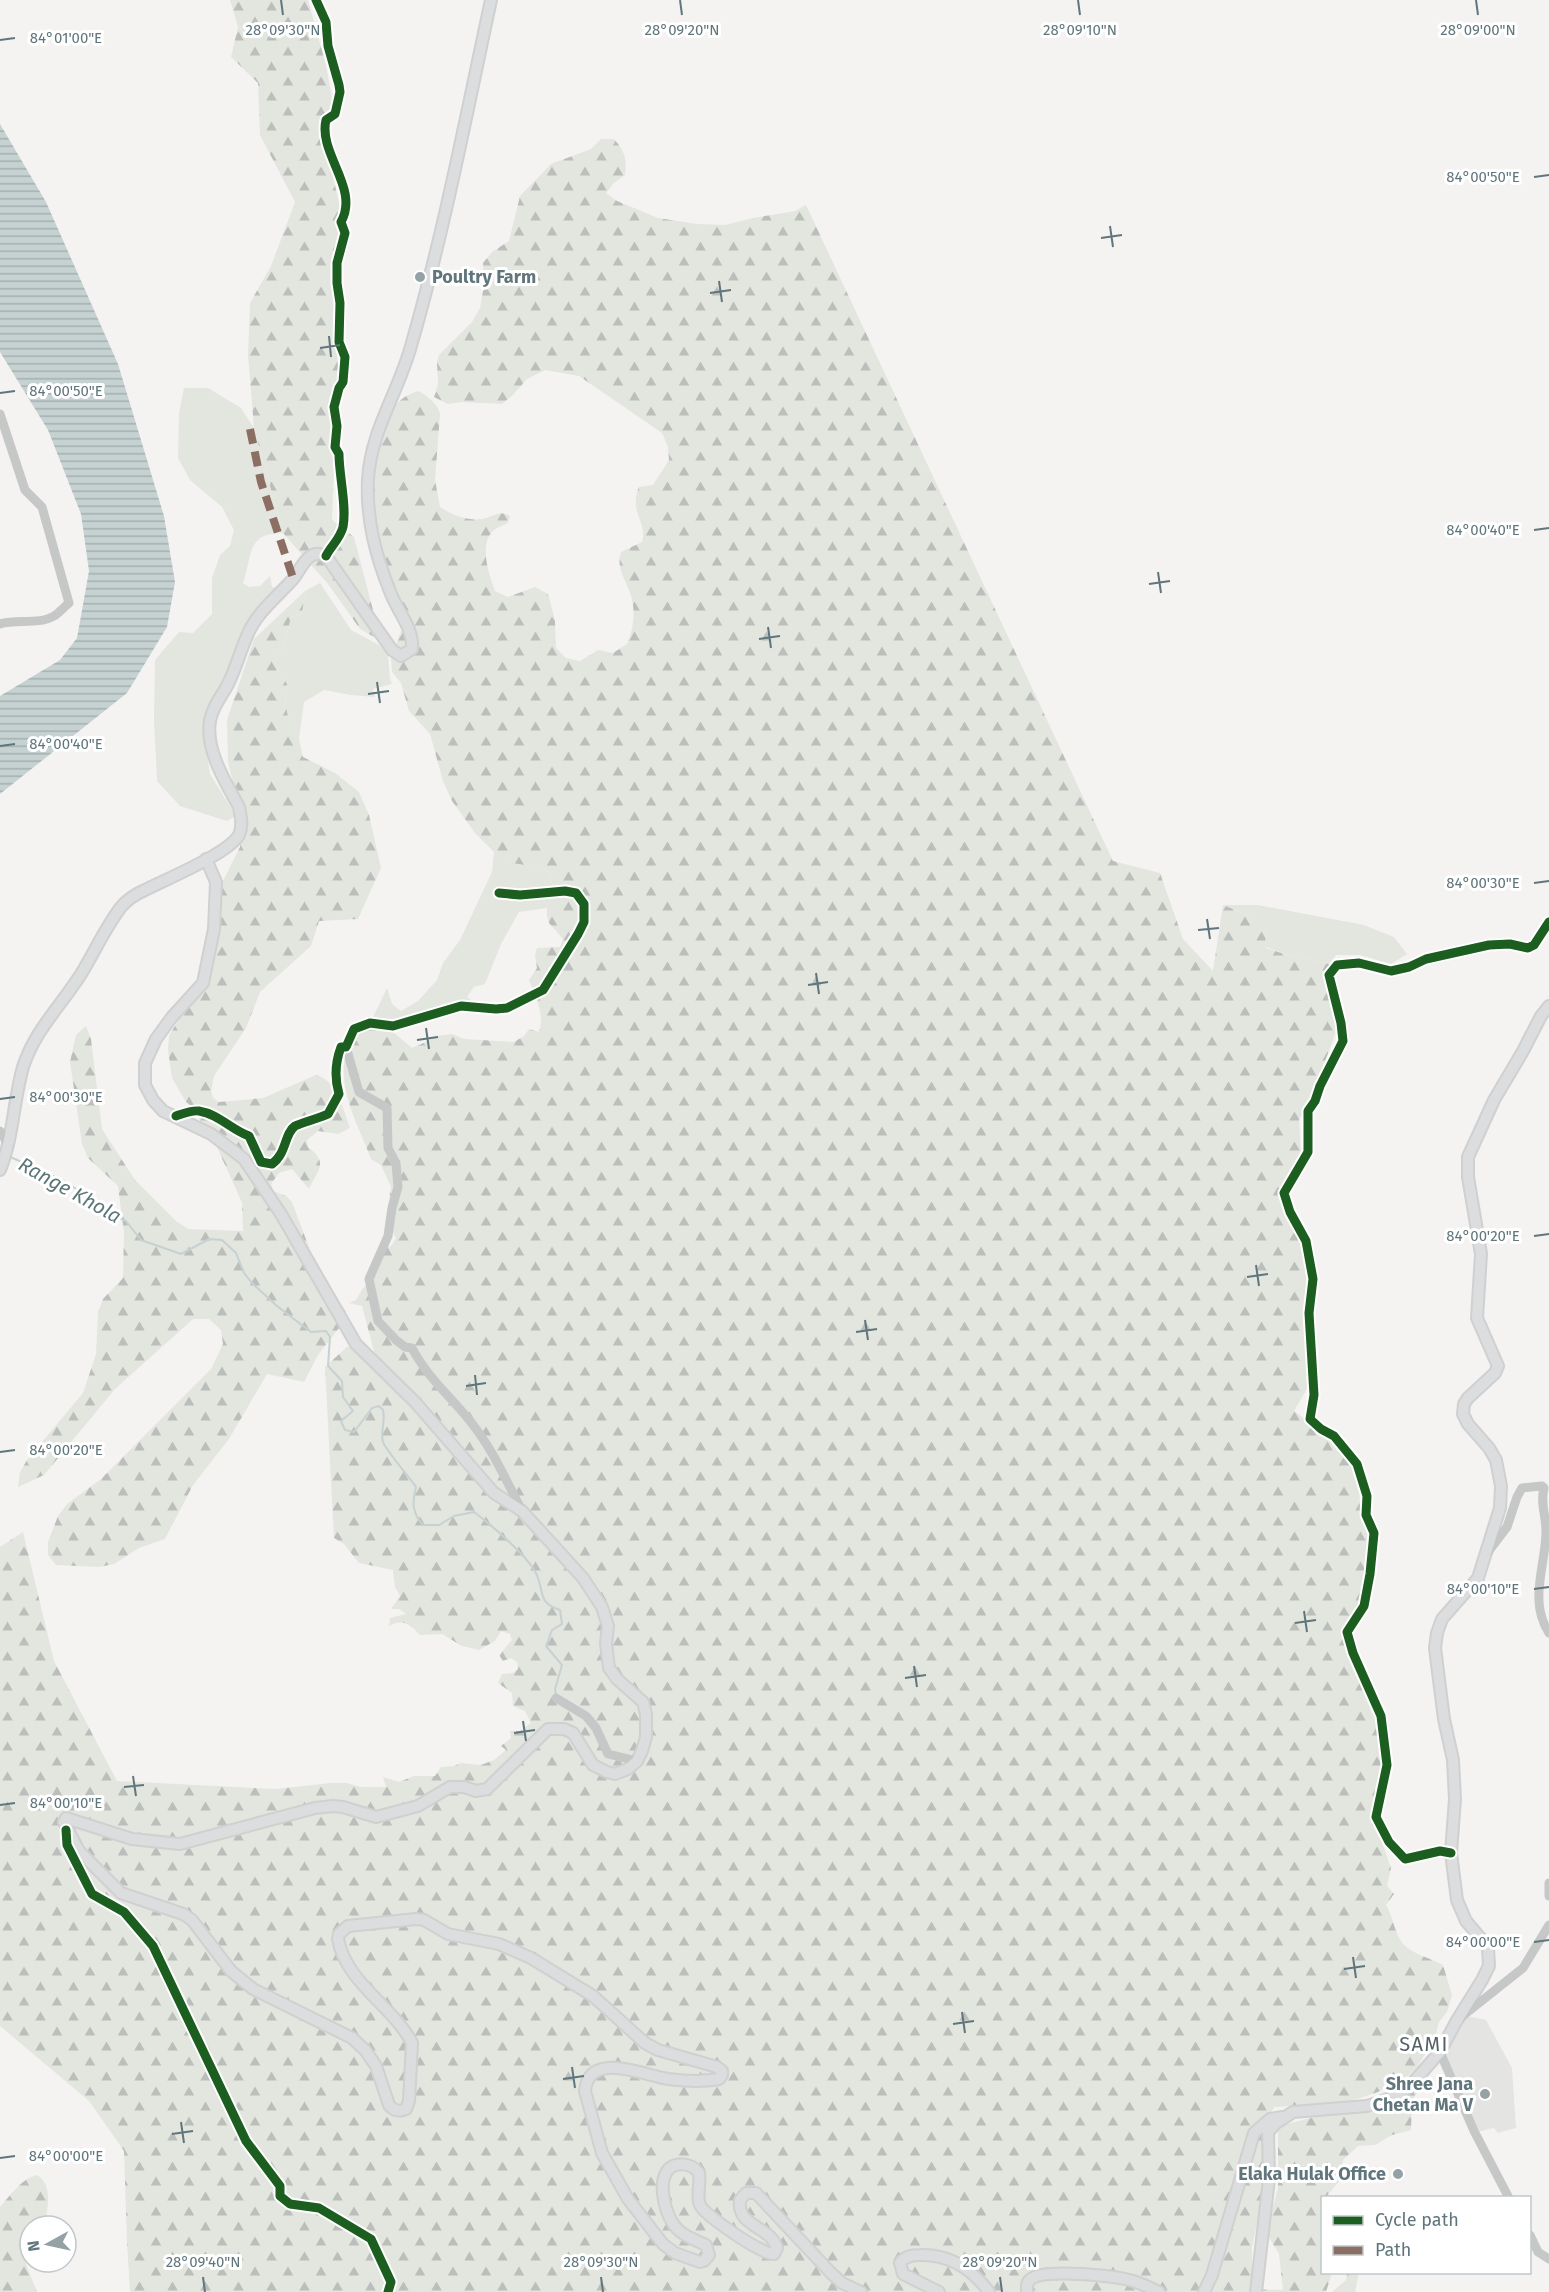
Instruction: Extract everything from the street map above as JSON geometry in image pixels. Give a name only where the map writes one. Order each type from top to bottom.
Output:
[{"type":"main road","points":[[0,1170],[9,1146],[17,1091],[31,1044],[80,976],[121,907],[137,894],[223,851],[236,839],[242,825],[239,807],[210,742],[210,721],[237,665],[247,636],[261,612],[293,578],[309,556],[315,553],[326,556],[392,650],[401,656],[410,652],[413,643],[411,635],[384,578],[370,529],[368,502],[370,459],[375,436],[411,347],[462,144],[491,0]]},
{"type":"main road","points":[[206,859],[216,882],[214,929],[202,983],[156,1039],[145,1063],[145,1085],[153,1100],[163,1111],[211,1134],[244,1159],[281,1214],[356,1344],[415,1402],[494,1493],[522,1511],[583,1578],[602,1607],[609,1626],[606,1643],[609,1668],[617,1679],[643,1702],[646,1714],[646,1737],[637,1761],[628,1769],[615,1774],[599,1770],[593,1765],[573,1733],[564,1729],[548,1729],[488,1789],[476,1791],[464,1787],[450,1787],[418,1806],[376,1817],[333,1806],[315,1808],[180,1845],[132,1839],[66,1818],[64,1822],[66,1830],[79,1851],[122,1893],[183,1914],[192,1920],[231,1971],[253,1989],[352,2038],[372,2058],[389,2105],[393,2110],[400,2112],[406,2109],[409,2101],[412,2043],[368,1991],[346,1960],[338,1939],[343,1929],[348,1926],[424,1920],[448,1934],[499,1944],[531,1958],[593,1996],[645,2043],[658,2050],[717,2067],[722,2071],[719,2079],[706,2080],[666,2078],[613,2068],[595,2071],[586,2081],[585,2091],[602,2153],[628,2199],[663,2244],[675,2253],[700,2262],[710,2255],[706,2245],[690,2238],[674,2225],[666,2208],[663,2192],[665,2175],[670,2168],[678,2164],[686,2164],[694,2166],[699,2173],[698,2200],[702,2209],[707,2213],[761,2251],[774,2254],[777,2248],[773,2240],[740,2213],[740,2200],[746,2193],[756,2193],[831,2273],[842,2283],[861,2292]]},
{"type":"main road","points":[[1204,2292],[1212,2275],[1254,2133],[1270,2119],[1293,2112],[1368,2106],[1383,2102],[1409,2086],[1440,2052],[1489,1966],[1489,1955],[1485,1942],[1466,1921],[1460,1910],[1451,1853],[1455,1799],[1453,1760],[1437,1672],[1436,1641],[1442,1619],[1478,1578],[1500,1508],[1500,1474],[1496,1460],[1463,1414],[1464,1404],[1468,1398],[1495,1373],[1498,1366],[1477,1318],[1481,1254],[1468,1177],[1468,1156],[1494,1100],[1541,1016],[1549,1006]]},
{"type":"main road","points":[[1256,2292],[1269,2180],[1268,2132],[1284,2116]]},
{"type":"main road","points":[[939,2292],[903,2274],[900,2264],[902,2260],[915,2255],[946,2258],[971,2273],[989,2292]]},
{"type":"main road","points":[[1027,2292],[1027,2283],[1031,2278],[1039,2275],[1079,2274],[1133,2281],[1159,2292]]},
{"type":"street","points":[[316,0],[326,22],[328,46],[340,92],[335,114],[326,120],[325,126],[329,149],[341,173],[346,213],[341,222],[345,233],[337,263],[339,342],[345,357],[343,382],[334,407],[343,521],[338,539],[331,545],[326,556]]},
{"type":"street","points":[[0,414],[25,490],[42,507],[69,603],[53,617],[0,624]]},
{"type":"street","points":[[499,893],[520,895],[565,891],[576,893],[584,904],[584,922],[543,990],[507,1008],[496,1010],[461,1006],[393,1026],[370,1023],[354,1029],[346,1047],[359,1092],[387,1108],[388,1148],[396,1163],[399,1187],[392,1208],[388,1236],[369,1279],[378,1321],[396,1340],[405,1347],[412,1348],[434,1381],[471,1422],[496,1460],[522,1511]]},
{"type":"street","points":[[1451,1853],[1440,1851],[1406,1859],[1389,1842],[1376,1817],[1387,1765],[1381,1716],[1353,1653],[1347,1632],[1364,1606],[1374,1533],[1366,1515],[1367,1496],[1357,1464],[1334,1436],[1321,1429],[1310,1419],[1314,1395],[1309,1313],[1313,1279],[1306,1241],[1293,1221],[1284,1193],[1308,1152],[1308,1111],[1343,1041],[1329,975],[1337,965],[1359,963],[1391,971],[1426,959],[1489,945],[1510,944],[1528,948],[1534,945],[1549,922]]},
{"type":"street","points":[[176,1116],[197,1110],[233,1126],[240,1133],[249,1136],[261,1162],[272,1164],[280,1158],[291,1130],[297,1125],[328,1114],[339,1094],[335,1080],[336,1061],[341,1047],[346,1047]]},
{"type":"street","points":[[0,1131],[9,1146]]},
{"type":"street","points":[[1488,1552],[1507,1527],[1516,1497],[1522,1488],[1542,1486],[1544,1488],[1542,1505],[1545,1539],[1537,1596],[1544,1624],[1549,1633]]},
{"type":"street","points":[[556,1698],[586,1716],[596,1728],[608,1754],[637,1761]]},
{"type":"street","points":[[66,1830],[68,1845],[92,1894],[124,1912],[153,1946],[246,2141],[280,2186],[280,2196],[290,2204],[319,2208],[371,2239],[391,2282],[387,2292]]},
{"type":"street","points":[[1549,1882],[1549,1896]]},
{"type":"street","points":[[1456,2022],[1523,1968],[1549,1926]]},
{"type":"street","points":[[1440,2052],[1473,2131],[1508,2196]]},
{"type":"street","points":[[1531,2237],[1538,2252],[1549,2259]]},
{"type":"shaded area","points":[[0,124],[46,202],[118,364],[164,516],[175,582],[167,627],[127,693],[0,794],[0,696],[60,660],[77,638],[89,571],[81,514],[48,430],[0,352]]},
{"type":"shaded area","name":"Shree Jana Chetan Ma V","points":[[1466,2016],[1486,2020],[1512,2068],[1516,2128],[1498,2133],[1494,2128],[1477,2132],[1440,2064],[1460,2022]]},
{"type":"green space","points":[[230,0],[308,0],[326,65],[333,104],[320,124],[341,210],[333,315],[338,365],[332,520],[354,537],[381,641],[360,629],[328,584],[283,533],[254,428],[248,355],[250,303],[271,266],[295,202],[260,135],[258,83],[231,57],[238,27]]},
{"type":"green space","points":[[601,139],[614,139],[623,151],[626,164],[625,175],[606,193],[617,201],[658,218],[697,224],[725,225],[795,211],[806,205],[1113,861],[1160,873],[1183,939],[1213,971],[1223,905],[1253,917],[1265,927],[1266,948],[1329,964],[1337,1029],[1316,1086],[1299,1120],[1301,1156],[1280,1191],[1301,1242],[1307,1281],[1305,1325],[1307,1389],[1294,1411],[1334,1440],[1359,1474],[1360,1513],[1370,1532],[1361,1600],[1343,1635],[1376,1720],[1382,1769],[1372,1814],[1391,1868],[1387,1886],[1394,1894],[1386,1905],[1404,1945],[1443,1965],[1452,1995],[1447,2012],[1439,2022],[1435,2038],[1417,2067],[1408,2076],[1378,2092],[1345,2103],[1274,2107],[1268,2120],[1263,2196],[1252,2247],[1252,2289],[1283,2290],[1279,2254],[1268,2236],[1268,2226],[1278,2188],[1278,2132],[1282,2125],[1315,2117],[1367,2111],[1423,2077],[1421,2086],[1412,2101],[1411,2130],[1392,2135],[1375,2145],[1358,2146],[1343,2160],[1341,2179],[1327,2196],[1321,2196],[1321,2274],[1330,2274],[1331,2276],[1326,2292],[130,2292],[124,2151],[89,2101],[0,2026],[0,1547],[23,1532],[54,1661],[117,1781],[276,1789],[331,1783],[347,1783],[361,1787],[386,1787],[383,1777],[399,1782],[414,1776],[435,1776],[441,1767],[461,1763],[481,1765],[494,1760],[506,1750],[501,1746],[511,1738],[510,1731],[520,1731],[531,1723],[525,1711],[513,1706],[512,1693],[498,1683],[502,1674],[513,1673],[518,1669],[517,1662],[511,1658],[503,1661],[499,1655],[512,1640],[510,1634],[501,1631],[495,1641],[479,1650],[462,1646],[442,1634],[420,1635],[410,1626],[402,1623],[389,1626],[390,1618],[406,1614],[399,1609],[391,1609],[400,1596],[395,1587],[393,1570],[359,1563],[344,1544],[334,1538],[325,1367],[348,1346],[371,1364],[376,1359],[362,1306],[349,1303],[356,1300],[363,1288],[372,1281],[378,1250],[391,1246],[396,1238],[386,1219],[391,1187],[381,1165],[371,1159],[347,1094],[344,1061],[349,1046],[359,1031],[380,1027],[394,1027],[393,1032],[412,1048],[434,1036],[452,1034],[464,1039],[514,1042],[524,1036],[529,1029],[539,1032],[540,1013],[529,980],[537,968],[535,955],[537,948],[560,947],[563,939],[549,923],[547,916],[553,887],[549,872],[543,868],[512,863],[494,852],[475,833],[452,801],[443,781],[430,734],[409,711],[401,683],[392,672],[391,658],[405,620],[388,574],[375,526],[372,501],[376,453],[384,429],[396,405],[404,397],[418,391],[428,397],[435,403],[440,414],[435,480],[440,507],[455,515],[471,519],[482,519],[499,513],[510,516],[508,523],[494,530],[487,543],[486,559],[495,591],[508,597],[535,587],[548,594],[555,620],[556,648],[566,658],[580,661],[598,650],[613,653],[627,644],[633,625],[634,612],[630,593],[620,568],[620,558],[621,552],[642,542],[643,528],[637,510],[636,496],[639,487],[653,485],[669,460],[668,447],[662,433],[579,376],[545,370],[527,379],[502,404],[461,402],[448,404],[434,397],[438,384],[439,355],[472,322],[480,308],[484,285],[483,263],[492,252],[509,241],[520,196],[551,164],[591,149]]},
{"type":"green space","points":[[184,388],[208,388],[241,408],[254,428],[283,533],[263,537],[257,541],[250,554],[243,583],[249,587],[260,586],[270,576],[272,587],[282,588],[248,624],[239,658],[203,721],[210,774],[236,816],[227,821],[180,806],[157,781],[154,721],[155,660],[179,632],[193,633],[212,614],[212,578],[220,555],[230,546],[234,530],[222,507],[190,480],[178,458],[179,413]]},
{"type":"green space","points":[[320,583],[351,630],[379,645],[388,655],[392,684],[373,689],[375,697],[324,690],[304,702],[299,739],[303,757],[287,712],[287,684],[275,664],[285,642],[291,617],[302,614],[305,591]]},
{"type":"green space","points":[[305,591],[302,614],[291,617],[285,642],[275,664],[287,684],[286,703],[289,721],[303,757],[335,773],[359,792],[369,815],[381,868],[358,919],[319,921],[311,946],[260,992],[246,1028],[214,1076],[211,1091],[213,1098],[219,1102],[263,1098],[316,1075],[323,1078],[334,1089],[350,1128],[338,1134],[318,1131],[307,1140],[308,1147],[320,1162],[309,1189],[292,1169],[279,1173],[271,1184],[273,1191],[286,1196],[292,1202],[319,1274],[346,1311],[346,1319],[318,1355],[304,1382],[267,1374],[229,1439],[193,1485],[165,1539],[139,1548],[114,1564],[99,1567],[56,1565],[48,1555],[48,1542],[58,1516],[67,1504],[101,1479],[211,1369],[223,1344],[221,1330],[209,1319],[193,1319],[115,1389],[44,1475],[18,1487],[20,1472],[27,1460],[83,1393],[96,1354],[98,1312],[103,1299],[123,1278],[124,1233],[118,1186],[88,1158],[82,1144],[70,1062],[76,1035],[86,1026],[91,1039],[102,1129],[135,1180],[176,1221],[188,1229],[243,1231],[242,1203],[211,1134],[201,1125],[197,1110],[186,1102],[172,1078],[168,1050],[169,1036],[215,958],[222,913],[221,885],[240,847],[242,819],[228,762],[227,720],[254,639]]},
{"type":"green space","points":[[494,852],[513,863],[543,868],[549,872],[553,887],[547,908],[519,912],[501,944],[485,984],[474,987],[467,997],[477,1004],[393,1023],[373,1021],[387,988],[392,1004],[401,1011],[418,1001],[437,980],[443,963],[460,940],[492,872]]},
{"type":"green space","points":[[1223,905],[1258,905],[1364,925],[1394,937],[1407,954],[1391,964],[1360,955],[1336,955],[1329,964],[1287,955],[1266,947],[1265,928],[1253,917]]},
{"type":"green space","points":[[37,2175],[46,2185],[48,2191],[47,2214],[18,2214],[18,2274],[30,2274],[37,2292],[0,2292],[0,2207],[21,2184]]},
{"type":"green space","points":[[1347,2274],[1359,2274],[1355,2292],[1332,2292],[1346,2280]]},
{"type":"waterway","name":"Range Khola","points":[[8,1156],[60,1179],[78,1190],[90,1204],[126,1221],[141,1240],[181,1254],[209,1239],[222,1240],[236,1253],[244,1273],[252,1283],[277,1306],[311,1332],[326,1331],[330,1337],[328,1366],[342,1381],[343,1397],[353,1411],[341,1421],[345,1430],[354,1432],[372,1408],[379,1406],[383,1410],[383,1442],[416,1487],[414,1507],[423,1525],[439,1525],[454,1516],[474,1512],[528,1562],[538,1578],[545,1601],[560,1610],[562,1624],[552,1630],[546,1646],[562,1665],[555,1689],[556,1695]]},
{"type":"marked path","points":[[250,429],[261,482],[293,578]]},
{"type":"cycle path","points":[[316,0],[326,22],[328,46],[340,92],[335,114],[326,120],[325,133],[346,196],[341,222],[345,233],[337,263],[340,303],[339,342],[345,357],[343,382],[334,407],[337,426],[335,447],[339,454],[344,519],[340,535],[326,556]]},
{"type":"cycle path","points":[[176,1116],[196,1111],[212,1115],[249,1136],[261,1162],[272,1164],[280,1155],[291,1129],[328,1114],[339,1094],[336,1076],[339,1053],[341,1047],[346,1047],[354,1029],[370,1023],[393,1026],[461,1006],[507,1008],[543,990],[584,922],[584,904],[576,893],[565,891],[520,895],[499,893]]},
{"type":"cycle path","points":[[1451,1853],[1440,1851],[1405,1859],[1389,1842],[1376,1817],[1387,1765],[1381,1716],[1353,1653],[1347,1632],[1364,1606],[1374,1533],[1366,1515],[1367,1496],[1357,1464],[1334,1436],[1321,1429],[1310,1419],[1314,1395],[1309,1313],[1313,1279],[1306,1241],[1290,1212],[1284,1193],[1308,1152],[1308,1111],[1343,1041],[1329,975],[1337,965],[1359,963],[1391,971],[1409,967],[1426,959],[1489,945],[1510,944],[1528,948],[1534,945],[1549,922]]},
{"type":"cycle path","points":[[66,1830],[67,1845],[92,1894],[124,1912],[153,1946],[246,2141],[280,2186],[280,2196],[290,2204],[319,2208],[371,2239],[391,2282],[388,2292]]},
{"type":"place","name":"Poultry Farm","points":[[420,277]]},
{"type":"place","name":"Shree Jana Chetan Ma V","points":[[1485,2094]]},
{"type":"place","name":"Elaka Hulak Office","points":[[1398,2174]]},
{"type":"district","name":"SAMI","points":[[1424,2044]]}]
